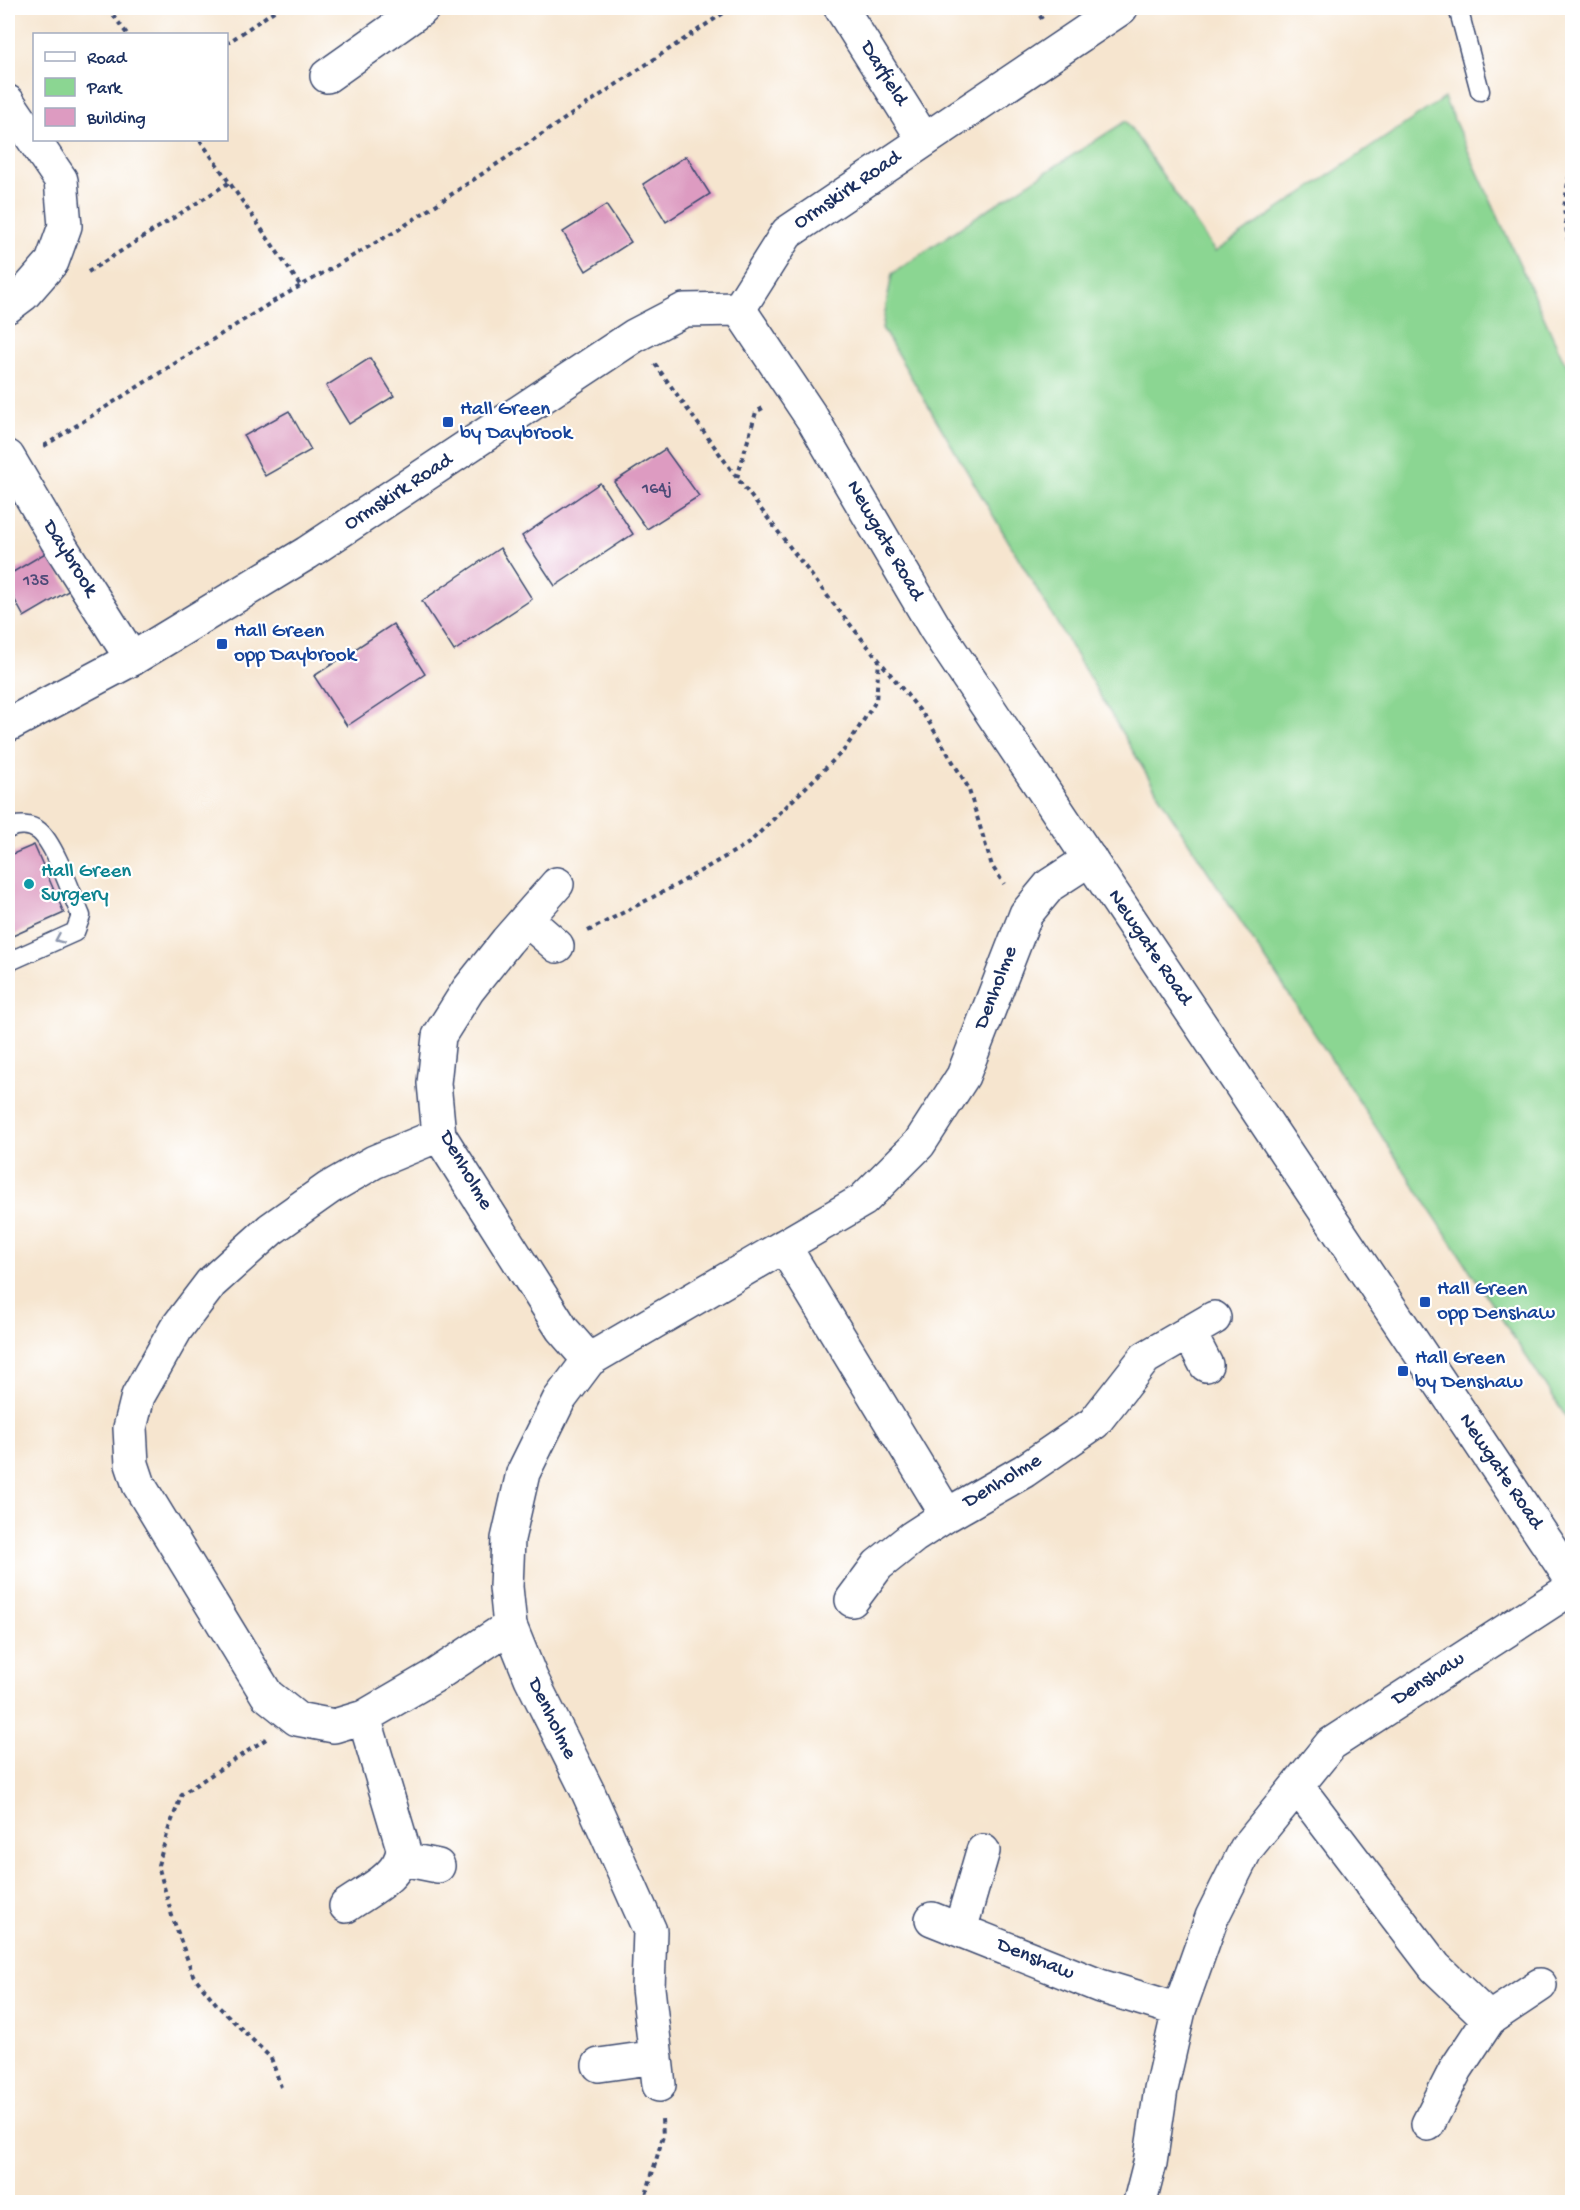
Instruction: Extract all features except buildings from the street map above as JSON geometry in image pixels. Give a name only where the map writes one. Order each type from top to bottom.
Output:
[{"type":"street","points":[[327,76],[423,8]]},
{"type":"street","name":"Darfield","points":[[841,8],[924,140]]},
{"type":"street","name":"Ormskirk Road","points":[[8,724],[132,659],[307,553],[634,336],[684,310],[739,309],[787,232],[1121,8]]},
{"type":"street","points":[[8,102],[33,139]]},
{"type":"street","points":[[8,306],[24,294],[52,262],[65,226],[61,180],[34,141]]},
{"type":"street","name":"Newgate Road","points":[[739,309],[794,389],[935,628],[1572,1580]]},
{"type":"street","name":"Daybrook","points":[[10,461],[132,659]]},
{"type":"street","name":"Denholme","points":[[657,2071],[648,1988],[650,1931],[588,1792],[531,1678],[510,1626],[506,1587],[508,1539],[523,1473],[559,1400],[589,1360],[863,1200],[920,1144],[963,1077],[1026,914],[1050,885],[1090,860]]},
{"type":"street","name":"Denholme","points":[[557,885],[468,990],[439,1036],[434,1083],[439,1135],[562,1329],[589,1360]]},
{"type":"street","points":[[526,919],[557,946]]},
{"type":"street","points":[[439,1135],[374,1162],[329,1188],[271,1229],[211,1283],[176,1329],[138,1396],[130,1428],[132,1464],[139,1485],[267,1695],[297,1719],[334,1726],[363,1717],[436,1675],[510,1626]]},
{"type":"street","name":"Denholme","points":[[784,1246],[947,1515],[1024,1471],[1094,1423],[1145,1358],[1202,1325],[1206,1365]]},
{"type":"street","points":[[852,1600],[878,1565],[913,1537],[947,1515]]},
{"type":"street","name":"Denshaw","points":[[1140,2202],[1150,2163],[1161,2089],[1179,2010],[1212,1917],[1246,1849],[1331,1744],[1572,1588]]},
{"type":"street","points":[[346,1906],[394,1872],[403,1859],[403,1848],[363,1717]]},
{"type":"street","points":[[1297,1786],[1435,1967],[1490,2019]]},
{"type":"street","name":"Denshaw","points":[[983,1851],[946,1924],[1100,1986],[1179,2010]]},
{"type":"street","points":[[403,1859],[438,1866]]},
{"type":"street","points":[[1428,2124],[1456,2069],[1490,2019],[1540,1985]]},
{"type":"street","points":[[599,2065],[657,2071]]},
{"type":"lane","points":[[1458,8],[1480,91]]},
{"type":"lane","points":[[8,829],[17,824],[37,830],[48,841],[81,916],[75,932],[8,962]]},
{"type":"path","points":[[108,8],[126,33]]},
{"type":"path","points":[[10,461],[300,285],[398,230],[731,8]]},
{"type":"path","points":[[228,43],[277,9]]},
{"type":"path","points":[[201,141],[300,285]]},
{"type":"path","points":[[1572,157],[1564,208],[1572,275]]},
{"type":"path","points":[[78,278],[230,182]]},
{"type":"path","points":[[634,336],[737,478],[929,722],[968,787],[992,866],[1026,914]]},
{"type":"path","points":[[737,478],[756,412],[794,389]]},
{"type":"path","points":[[557,946],[678,884],[749,843],[845,749],[876,701],[879,660]]},
{"type":"path","points":[[281,2087],[271,2058],[218,2006],[193,1975],[172,1916],[158,1865],[182,1794],[297,1719]]},
{"type":"path","points":[[644,2202],[663,2136],[657,2071]]},
{"type":"green space","points":[[1444,98],[1562,357],[1572,372],[1572,1426],[1169,812],[882,328],[892,274],[1126,121],[1215,252]]},
{"type":"place","name":"Hall Green by Daybrook","points":[[448,422]]},
{"type":"place","name":"Hall Green opp Daybrook","points":[[222,644]]},
{"type":"place","name":"Hall Green Surgery","points":[[29,884]]},
{"type":"place","name":"Hall Green opp Denshaw","points":[[1425,1302]]},
{"type":"place","name":"Hall Green by Denshaw","points":[[1403,1371]]}]
